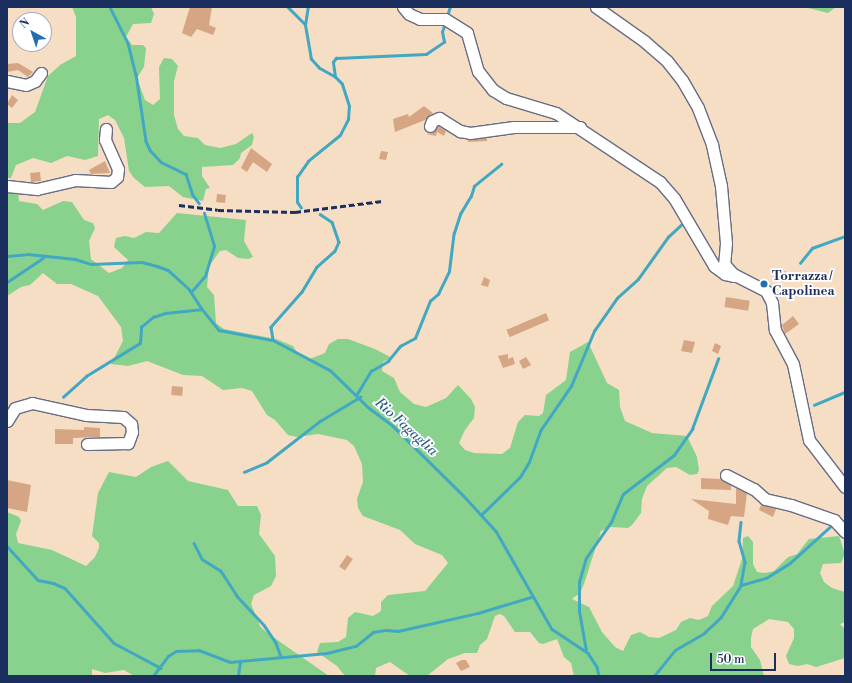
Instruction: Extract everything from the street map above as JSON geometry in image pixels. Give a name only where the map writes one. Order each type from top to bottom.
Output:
[{"type":"street","points":[[403,7],[409,14],[420,19],[445,19],[467,33],[478,71],[493,90],[506,98],[556,113],[581,127],[660,182],[674,198],[714,266],[725,274],[739,277]]},
{"type":"street","points":[[596,7],[644,41],[667,61],[682,80],[698,108],[712,145],[720,186],[726,243],[724,264],[739,277],[766,291],[772,303],[775,330],[793,364],[809,440],[845,487]]},
{"type":"street","points":[[7,81],[26,85],[35,81],[42,73]]},
{"type":"street","points":[[430,126],[432,121],[439,118],[460,131],[470,133],[514,127],[581,127]]},
{"type":"street","points":[[7,186],[37,189],[75,180],[111,182],[117,177],[118,169],[105,140],[106,129]]},
{"type":"street","points":[[7,420],[15,408],[32,403],[86,415],[123,417],[130,424],[132,432],[128,443],[87,444]]},
{"type":"street","points":[[726,475],[754,489],[765,499],[791,505],[834,520],[845,532]]},
{"type":"green space","points":[[72,7],[151,7],[154,14],[151,23],[133,24],[126,37],[132,45],[143,45],[146,48],[144,67],[137,78],[145,100],[153,105],[160,99],[159,67],[164,58],[172,59],[178,66],[174,81],[174,115],[178,129],[184,136],[198,138],[205,145],[220,148],[236,144],[252,133],[254,137],[252,145],[241,153],[240,158],[233,165],[202,167],[202,176],[210,188],[206,189],[203,201],[183,197],[169,186],[145,187],[134,178],[129,171],[124,138],[115,120],[108,115],[99,119],[98,156],[85,160],[67,156],[51,163],[33,158],[16,165],[11,178],[7,178],[7,123],[20,123],[35,112],[48,76],[60,65],[76,56],[76,17]]},
{"type":"green space","points":[[804,7],[836,7],[828,13]]},
{"type":"green space","points":[[7,188],[18,193],[19,201],[37,204],[43,210],[63,201],[72,202],[84,220],[93,223],[95,228],[89,241],[91,259],[109,273],[122,268],[128,260],[114,247],[116,238],[125,236],[134,238],[146,232],[159,233],[177,213],[246,220],[244,241],[253,257],[248,259],[238,258],[226,250],[220,251],[209,266],[207,287],[214,295],[216,323],[224,329],[276,339],[293,346],[299,355],[307,360],[325,353],[329,344],[338,339],[348,339],[375,349],[392,358],[383,362],[382,371],[394,378],[400,392],[414,404],[426,407],[446,398],[458,385],[471,399],[475,407],[474,418],[465,430],[459,443],[465,450],[474,453],[502,454],[510,448],[518,422],[525,415],[539,416],[543,413],[546,395],[566,380],[570,352],[588,342],[607,383],[619,390],[620,407],[625,421],[652,433],[687,436],[697,457],[699,470],[697,474],[690,475],[676,467],[667,468],[647,486],[642,499],[641,513],[632,525],[628,528],[610,527],[601,531],[584,584],[580,593],[572,599],[589,607],[602,632],[615,647],[623,651],[631,635],[640,632],[649,637],[659,638],[676,630],[681,622],[690,618],[699,620],[708,616],[712,606],[733,586],[742,559],[743,538],[748,536],[753,542],[753,564],[757,572],[765,573],[774,571],[788,557],[797,554],[809,539],[839,536],[845,554],[841,563],[823,564],[820,573],[824,582],[832,588],[845,592],[845,622],[840,624],[845,629],[845,658],[816,667],[807,664],[798,666],[789,664],[786,656],[794,638],[794,629],[788,622],[769,619],[753,629],[751,638],[751,647],[760,660],[764,676],[574,676],[571,663],[564,657],[557,639],[543,644],[539,643],[530,632],[515,632],[504,616],[500,614],[495,616],[487,639],[480,645],[477,653],[465,653],[448,659],[427,676],[410,676],[390,662],[376,668],[375,676],[345,676],[337,666],[317,652],[320,643],[338,642],[346,637],[348,618],[355,612],[373,616],[381,611],[381,602],[388,595],[425,591],[448,563],[442,555],[415,544],[400,530],[363,516],[358,508],[357,499],[363,482],[362,464],[354,446],[347,440],[318,434],[297,437],[288,435],[275,420],[267,415],[252,391],[242,388],[223,390],[202,376],[183,375],[147,361],[128,366],[111,364],[123,341],[121,327],[98,296],[71,284],[57,284],[43,273],[30,285],[21,287],[7,296]]},
{"type":"green space","points":[[168,461],[188,481],[228,490],[238,506],[257,506],[261,515],[259,534],[275,556],[276,576],[271,586],[254,595],[251,604],[260,626],[266,632],[329,676],[134,676],[124,670],[105,673],[92,669],[92,676],[7,676],[7,512],[19,517],[21,521],[16,534],[18,543],[52,550],[86,566],[95,557],[99,548],[99,543],[92,536],[98,493],[109,472],[136,477],[151,467]]},
{"type":"building","points":[[190,7],[212,7],[209,25],[216,28],[213,35],[197,29],[191,37],[182,33]]},
{"type":"building","points":[[18,63],[33,72],[28,77],[18,70],[7,72],[7,64]]},
{"type":"building","points":[[12,95],[18,100],[12,108],[7,104]]},
{"type":"building","points":[[424,106],[433,113],[425,120],[395,132],[393,119],[408,114],[409,117]]},
{"type":"building","points":[[438,126],[446,131],[444,136],[437,132],[436,136],[426,134],[434,132]]},
{"type":"building","points":[[487,138],[487,141],[468,142],[468,140]]},
{"type":"building","points":[[251,148],[272,164],[267,172],[253,162],[247,172],[241,168]]},
{"type":"building","points":[[381,151],[388,152],[386,160],[379,159]]},
{"type":"building","points":[[105,161],[110,173],[91,174],[89,170]]},
{"type":"building","points":[[40,172],[41,181],[31,182],[30,173]]},
{"type":"building","points":[[217,194],[226,195],[225,203],[216,202]]},
{"type":"building","points":[[785,271],[790,276],[783,282],[778,276]]},
{"type":"building","points":[[484,277],[490,280],[488,287],[481,285]]},
{"type":"building","points":[[726,297],[750,301],[748,311],[724,307]]},
{"type":"building","points":[[546,313],[549,320],[510,337],[506,330]]},
{"type":"building","points":[[793,316],[799,324],[785,334],[782,325]]},
{"type":"building","points":[[684,340],[695,342],[692,353],[681,351]]},
{"type":"building","points":[[715,343],[721,346],[718,354],[712,351]]},
{"type":"building","points":[[508,354],[508,359],[513,357],[515,364],[503,368],[498,356]]},
{"type":"building","points":[[526,357],[531,365],[523,369],[519,361]]},
{"type":"building","points":[[172,386],[183,387],[182,396],[171,395]]},
{"type":"building","points":[[84,427],[100,428],[100,437],[73,438],[73,444],[55,444],[55,429],[84,430]]},
{"type":"building","points":[[701,478],[720,479],[731,485],[731,490],[701,489]]},
{"type":"building","points":[[7,480],[31,485],[27,512],[7,508]]},
{"type":"building","points":[[736,488],[747,493],[744,517],[731,516],[728,525],[708,519],[709,511],[691,499],[736,504]]},
{"type":"building","points":[[761,505],[776,509],[773,517],[759,510]]},
{"type":"building","points":[[347,555],[353,559],[345,571],[339,567]]},
{"type":"building","points":[[466,660],[470,667],[461,671],[456,663]]},
{"type":"waterway","points":[[110,7],[128,43],[136,74],[146,141],[150,150],[161,162],[186,174],[193,195],[199,203]]},
{"type":"waterway","points":[[288,7],[305,24]]},
{"type":"waterway","points":[[301,208],[297,202],[297,177],[308,161],[340,135],[348,119],[349,106],[342,84],[335,77],[319,68],[311,59],[305,25],[308,7]]},
{"type":"waterway","points":[[447,16],[450,7]]},
{"type":"waterway","points":[[335,77],[333,62],[336,58],[426,54],[444,42],[442,32],[445,23]]},
{"type":"waterway","points":[[357,394],[371,371],[388,361],[400,346],[415,338],[430,301],[438,294],[449,271],[454,233],[460,214],[471,196],[474,186],[501,164]]},
{"type":"waterway","points":[[191,292],[205,276],[214,246],[204,214]]},
{"type":"waterway","name":"Rio Fagaglia","points":[[320,214],[332,222],[339,242],[335,251],[317,267],[302,292],[271,327],[273,340],[330,370],[368,407],[393,426],[463,495],[496,531],[552,629],[588,653],[597,667],[599,676]]},
{"type":"waterway","points":[[481,515],[520,477],[529,462],[540,431],[571,386],[594,331],[617,298],[638,279],[668,237],[682,224]]},
{"type":"waterway","points":[[800,263],[812,248],[845,236]]},
{"type":"waterway","points":[[7,256],[28,254],[75,259],[91,264],[142,262],[157,266],[168,270],[189,289],[202,309],[219,330],[272,340]]},
{"type":"waterway","points":[[7,282],[43,258]]},
{"type":"waterway","points":[[63,397],[86,376],[140,343],[141,327],[153,317],[165,313],[201,309]]},
{"type":"waterway","points":[[586,651],[579,612],[579,582],[586,558],[611,522],[623,494],[674,455],[692,429],[718,359]]},
{"type":"waterway","points":[[814,405],[845,392]]},
{"type":"waterway","points":[[244,472],[267,462],[320,421],[360,397]]},
{"type":"waterway","points":[[741,522],[739,541],[745,562],[741,585]]},
{"type":"waterway","points":[[654,676],[675,650],[704,633],[721,617],[741,585],[766,578],[790,563],[831,526]]},
{"type":"waterway","points":[[194,543],[202,559],[221,571],[237,596],[264,625],[276,643],[281,657]]},
{"type":"waterway","points":[[7,546],[38,580],[53,583],[65,588],[114,643],[161,668]]},
{"type":"waterway","points":[[153,676],[168,656],[176,651],[199,650],[230,662],[327,653],[356,646],[373,632],[386,630],[398,631],[478,613],[531,597]]},
{"type":"waterway","points":[[238,676],[240,661]]},
{"type":"railway","points":[[179,205],[218,210],[295,212],[382,201]]},
{"type":"place","name":"Torrazza / Capolinea","points":[[764,284]]}]
